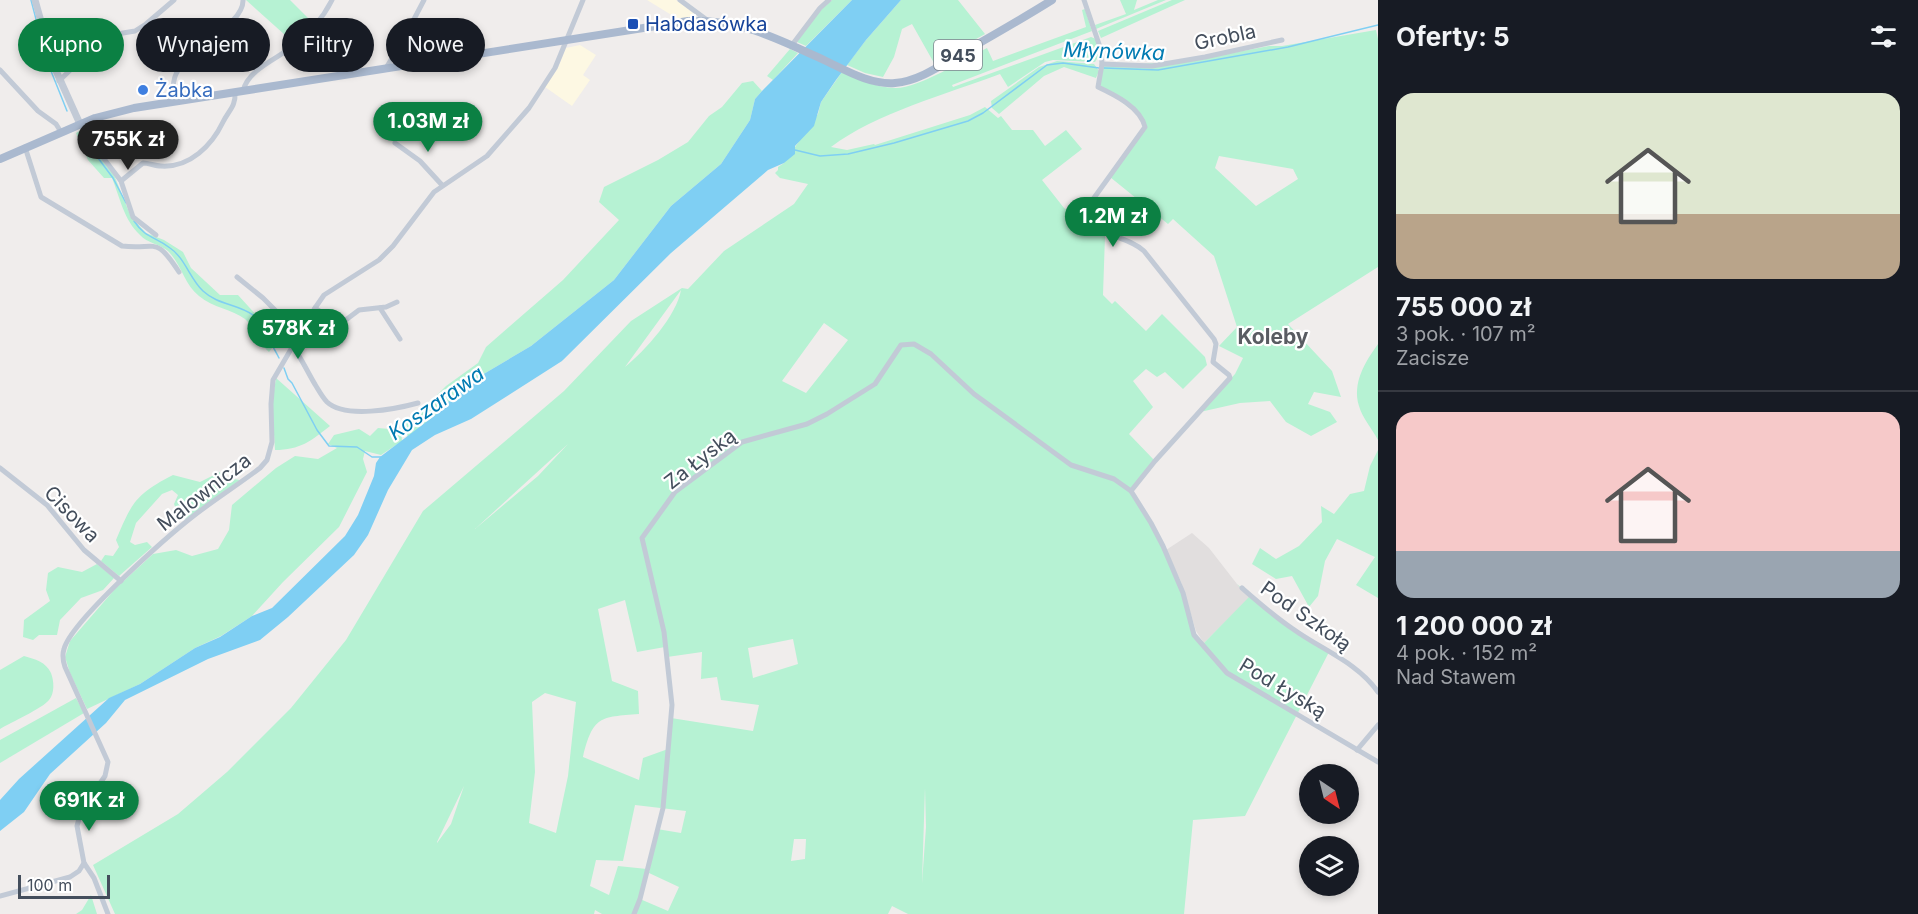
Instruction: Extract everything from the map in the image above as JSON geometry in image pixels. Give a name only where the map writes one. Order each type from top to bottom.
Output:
[{"type":"main road","name":"945","points":[[485,53],[707,20],[740,25],[792,45],[856,75],[878,82],[896,83],[916,77],[944,63],[1052,0]]},
{"type":"main road","name":"945","points":[[0,159],[80,124],[127,110],[386,68]]},
{"type":"street","points":[[36,0],[59,81],[80,124],[121,181],[133,217],[156,235]]},
{"type":"street","points":[[59,81],[96,45],[111,35],[135,31],[174,0]]},
{"type":"street","points":[[173,102],[175,75],[189,55],[234,21],[243,0]]},
{"type":"street","points":[[121,181],[143,163],[166,166],[187,161],[199,153],[216,136],[245,83],[301,40],[326,12],[332,0]]},
{"type":"street","points":[[415,18],[424,0]]},
{"type":"street","name":"Malownicza","points":[[108,914],[94,878],[84,863],[77,832],[78,818],[105,776],[108,768],[107,757],[65,667],[64,648],[69,637],[89,612],[195,514],[255,472],[267,460],[272,442],[273,380],[315,308],[324,295],[379,260],[393,246],[434,192],[487,156],[529,108],[555,68],[583,0]]},
{"type":"street","points":[[680,0],[707,20]]},
{"type":"street","points":[[792,45],[820,8],[830,0]]},
{"type":"street","points":[[1084,0],[1101,50],[1102,64],[1098,87],[1124,101],[1142,118],[1145,127],[1084,216],[1088,222],[1102,231],[1132,242],[1144,251],[1214,339],[1216,344],[1213,362],[1230,378],[1131,491]]},
{"type":"street","name":"Grobla","points":[[1102,64],[1152,66],[1282,40]]},
{"type":"street","points":[[0,70],[38,111],[56,124],[61,132]]},
{"type":"street","points":[[395,143],[420,161],[442,185]]},
{"type":"street","points":[[25,147],[41,197],[122,246],[148,245],[159,248],[167,253],[179,272]]},
{"type":"street","points":[[237,277],[282,316],[311,314]]},
{"type":"street","points":[[315,308],[339,322],[346,321],[359,310],[380,308],[397,302]]},
{"type":"street","points":[[380,308],[400,339]]},
{"type":"street","name":"Za Łyską","points":[[634,914],[640,899],[663,808],[672,705],[664,632],[642,538],[675,492],[742,442],[807,424],[876,384],[901,345],[914,344],[931,354],[974,394],[1071,465],[1114,479],[1131,491]]},
{"type":"street","points":[[292,346],[318,389],[327,402],[333,406],[362,411],[396,409],[418,403]]},
{"type":"street","name":"Cisowa","points":[[0,468],[47,505],[84,550],[121,581]]},
{"type":"street","name":"Pod Łyską","points":[[1131,491],[1163,546],[1184,593],[1194,634],[1227,673],[1378,762]]},
{"type":"street","name":"Pod Szkołą","points":[[1242,588],[1294,631],[1324,647],[1368,679],[1378,692]]},
{"type":"street","points":[[1357,750],[1378,725]]},
{"type":"street","points":[[0,896],[70,877],[79,871],[84,863]]},
{"type":"shaded area","points":[[647,0],[676,0],[697,16],[678,19]]},
{"type":"shaded area","points":[[580,45],[596,55],[583,75],[590,80],[572,106],[545,87],[558,68],[566,48]]},
{"type":"shaded area","points":[[1192,533],[1209,548],[1250,597],[1204,643],[1196,631],[1181,582],[1166,550]]},
{"type":"green space","points":[[246,0],[290,0],[308,18],[282,18],[282,32],[270,22],[270,18],[266,18]]},
{"type":"green space","points":[[832,0],[852,0],[806,46],[797,42],[810,20]]},
{"type":"green space","points":[[901,0],[958,0],[985,34],[934,63],[912,24],[902,29],[894,57],[883,77],[865,73],[847,65]]},
{"type":"green space","points":[[1120,0],[1137,0],[1134,10],[1158,0],[1166,0],[1096,29],[1095,25],[1126,14]]},
{"type":"green space","points":[[1172,0],[1185,0],[1101,38],[1098,31]]},
{"type":"green space","points":[[1085,9],[1092,31],[952,85],[953,87],[1091,37],[1096,39],[1099,55],[1095,62],[1053,60],[1045,62],[1008,87],[1000,74],[890,114],[831,147],[847,150],[875,145],[970,115],[985,107],[998,118],[1001,116],[1012,130],[1033,130],[1045,146],[1066,130],[1082,149],[1042,180],[1064,208],[1105,236],[1103,295],[1112,304],[1115,301],[1146,331],[1162,314],[1205,357],[1207,365],[1183,389],[1165,372],[1157,377],[1146,369],[1133,381],[1153,407],[1129,434],[1155,461],[1131,491],[1166,553],[1183,592],[1192,625],[1204,643],[1249,597],[1237,584],[1279,619],[1329,652],[1245,816],[1193,820],[1184,914],[908,914],[892,906],[888,914],[602,914],[595,910],[594,914],[115,914],[93,865],[178,814],[227,772],[291,708],[346,640],[423,511],[564,391],[631,321],[682,288],[688,289],[724,251],[794,204],[808,184],[780,178],[775,173],[818,114],[821,102],[842,72],[868,83],[896,88],[906,87],[929,78],[987,48],[993,61],[1086,27],[1082,10]],"holes":[[[681,290],[667,321],[625,367]],[[824,323],[848,340],[806,393],[782,381]],[[568,444],[538,476],[475,529]],[[625,600],[637,652],[665,647],[667,657],[702,652],[701,679],[717,677],[721,700],[759,705],[753,731],[671,718],[668,749],[643,758],[639,780],[583,757],[590,733],[600,721],[615,716],[639,714],[638,691],[612,681],[598,609]],[[793,639],[798,664],[753,678],[748,648]],[[545,693],[576,702],[568,776],[556,833],[529,823],[535,772],[532,702]],[[464,786],[451,824],[437,842]],[[925,788],[926,827],[922,882]],[[635,805],[686,811],[681,833],[657,829],[649,873],[679,887],[668,911],[640,899],[647,869],[618,866],[609,895],[590,886],[596,860],[623,861]],[[794,839],[806,839],[805,859],[791,861]]]},
{"type":"green space","points":[[1376,30],[1378,39],[1378,267],[1288,324],[1332,371],[1341,397],[1314,392],[1308,404],[1330,412],[1337,422],[1311,436],[1286,422],[1270,401],[1240,403],[1200,412],[1235,374],[1243,358],[1219,346],[1237,327],[1214,256],[1173,219],[1168,224],[1110,177],[1145,127],[1142,118],[1100,85],[1103,66],[1189,61],[1269,46],[1282,46]],"holes":[[[1219,156],[1293,169],[1298,179],[1256,206],[1215,168]]]},
{"type":"green space","points":[[790,49],[798,53],[773,80],[767,76]]},
{"type":"green space","points":[[1057,61],[1094,64],[1099,71],[1096,78],[1064,67],[1044,76],[999,114],[992,108],[991,101],[1039,67]]},
{"type":"green space","points":[[753,81],[762,91],[755,99],[750,120],[721,164],[671,206],[614,280],[531,346],[465,385],[438,413],[408,437],[402,420],[417,415],[446,386],[478,363],[486,347],[563,280],[619,220],[599,202],[604,187],[688,142],[709,116],[722,107],[742,83]]},
{"type":"green space","points":[[81,130],[88,143],[114,175],[131,217],[146,233],[164,240],[183,252],[191,268],[220,295],[238,295],[260,319],[269,340],[275,344],[269,352],[245,319],[199,296],[168,251],[143,238],[135,229],[123,208],[112,178],[104,178],[88,160],[76,133]]},
{"type":"green space","points":[[1378,344],[1378,440],[1360,410],[1357,389],[1364,365]]},
{"type":"green space","points":[[276,378],[330,426],[305,444],[284,450],[275,450],[272,403]]},
{"type":"green space","points":[[378,428],[401,430],[402,441],[381,455],[365,451],[363,459],[367,472],[339,527],[252,616],[221,636],[195,648],[140,684],[87,709],[65,657],[70,641],[115,589],[153,554],[176,550],[192,556],[218,549],[229,530],[232,505],[276,468],[295,456],[318,459],[337,448],[328,444],[334,435],[359,429],[370,436]]},
{"type":"green space","points":[[1378,450],[1378,598],[1356,585],[1375,557],[1337,539],[1325,561],[1318,596],[1309,607],[1292,576],[1276,579],[1252,564],[1260,548],[1276,559],[1299,546],[1322,522],[1321,506],[1334,514],[1350,494],[1364,491],[1370,466]]},
{"type":"green space","points":[[220,472],[226,478],[240,480],[186,519],[179,516],[174,504],[178,495],[172,490],[162,494],[136,523],[130,542],[135,545],[147,542],[152,547],[119,576],[101,561],[105,555],[113,556],[119,547],[116,540],[126,516],[137,500],[151,488],[173,475],[200,482]]},
{"type":"green space","points":[[97,564],[114,578],[103,590],[81,598],[60,620],[57,635],[39,635],[33,640],[23,637],[24,620],[50,601],[46,590],[48,573],[58,567],[82,572]]},
{"type":"green space","points":[[24,656],[40,661],[49,669],[53,680],[52,694],[49,700],[40,707],[0,729],[0,670]]},
{"type":"green space","points":[[76,698],[84,713],[0,763],[0,740]]},
{"type":"green space","points":[[91,895],[97,914],[76,914],[82,910]]},
{"type":"water","points":[[852,0],[901,0],[866,40],[836,80],[821,102],[814,126],[795,146],[795,154],[784,163],[768,170],[671,253],[562,361],[471,419],[435,435],[412,450],[388,490],[368,535],[354,555],[288,617],[260,640],[208,659],[125,700],[106,723],[50,774],[24,812],[0,831],[0,800],[19,779],[109,698],[140,684],[195,648],[220,637],[252,616],[272,608],[345,536],[358,515],[380,457],[438,413],[465,385],[531,346],[614,280],[671,206],[721,164],[750,120],[755,99]]},
{"type":"waterway","points":[[31,0],[47,61],[67,111]]},
{"type":"waterway","name":"Młynówka","points":[[1104,68],[1158,70],[1288,47],[1378,25]]},
{"type":"waterway","name":"Młynówka","points":[[795,150],[820,156],[848,154],[894,143],[968,121],[983,113],[1047,65],[1063,63],[1099,68]]},
{"type":"waterway","points":[[80,134],[113,178],[126,203]]},
{"type":"waterway","points":[[134,221],[147,234],[175,252],[194,281],[209,296],[253,315],[279,358]]},
{"type":"waterway","points":[[284,368],[317,430],[329,446],[357,447],[372,457],[381,457]]},
{"type":"place","name":"Habdasówka","points":[[633,24]]},
{"type":"place","name":"Żabka","points":[[143,90]]},
{"type":"district","name":"Koleby","points":[[1273,336]]},
{"type":"water label","name":"Koszarawa","points":[[436,403]]}]
